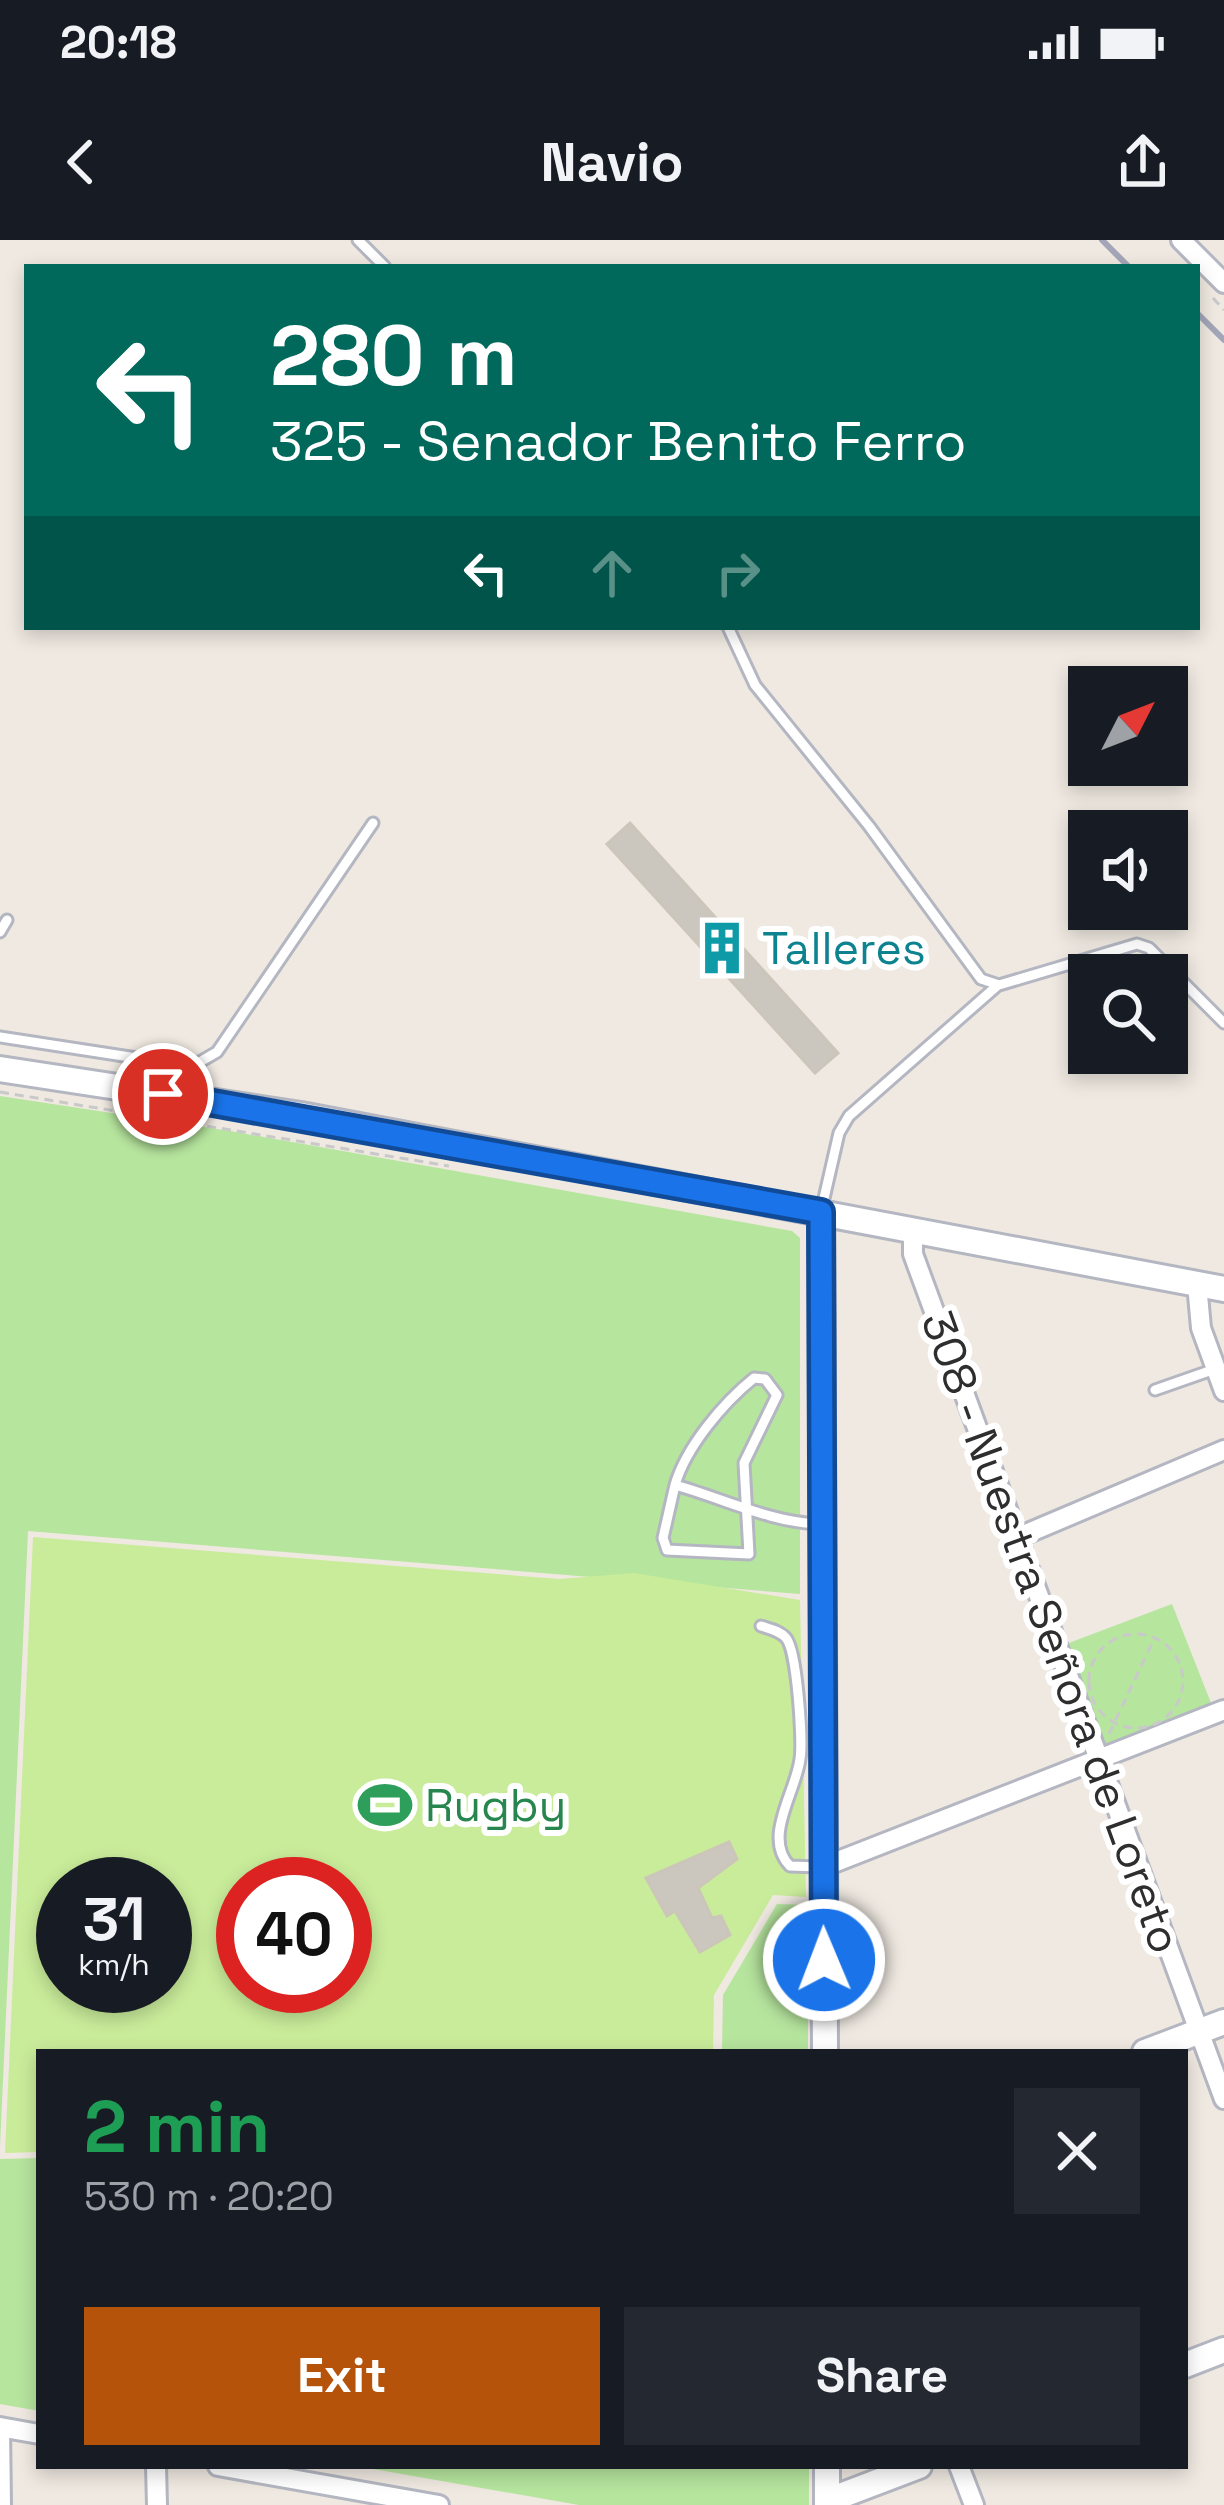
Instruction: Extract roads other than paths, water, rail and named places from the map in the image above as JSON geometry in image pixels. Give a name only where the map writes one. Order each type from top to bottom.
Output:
[{"type":"main road","points":[[0,1069],[204,1100],[1224,1289]]},
{"type":"main road","points":[[821,1212],[826,2049]]},
{"type":"main road","points":[[1152,2049],[1224,2022]]},
{"type":"main road","points":[[1188,2364],[1224,2350]]},
{"type":"main road","points":[[827,2469],[827,2503],[912,2469]]},
{"type":"street","points":[[1181,240],[1224,284]]},
{"type":"street","name":"308 - Nuestra Señora de Loreto","points":[[913,1232],[913,1254],[1014,1539],[1224,2098]]},
{"type":"street","points":[[1197,1284],[1201,1328],[1224,1391]]},
{"type":"street","points":[[1014,1539],[1224,1450]]},
{"type":"street","points":[[823,1867],[1224,1710]]},
{"type":"street","points":[[1,2505],[0,2427],[36,2433]]},
{"type":"street","points":[[156,2469],[157,2505]]},
{"type":"street","points":[[235,2469],[439,2505]]},
{"type":"street","points":[[960,2469],[974,2505]]},
{"type":"lane","points":[[358,240],[382,264]]},
{"type":"lane","points":[[729,630],[755,685],[868,826],[968,968],[999,985]]},
{"type":"lane","points":[[0,1037],[182,1065],[198,1063],[217,1052],[373,823]]},
{"type":"lane","points":[[0,932],[7,920]]},
{"type":"lane","points":[[821,1212],[833,1152],[848,1116],[999,985],[1137,944],[1149,947],[1224,1023]]},
{"type":"lane","points":[[198,1063],[204,1100]]},
{"type":"lane","points":[[1155,1390],[1215,1369]]},
{"type":"lane","points":[[754,1378],[765,1379],[777,1395],[744,1463],[749,1554],[672,1553],[664,1538],[675,1485],[687,1457],[740,1391],[754,1378]]},
{"type":"lane","points":[[675,1485],[795,1523],[820,1524]]},
{"type":"lane","points":[[761,1626],[779,1633],[791,1646],[801,1753],[779,1831],[782,1858],[790,1866],[823,1867]]},
{"type":"railway","points":[[1102,240],[1126,264]]},
{"type":"railway","points":[[1200,316],[1224,340]]},
{"type":"place","name":"Talleres","points":[[722,948]]},
{"type":"place","name":"Rugby","points":[[385,1805]]}]
